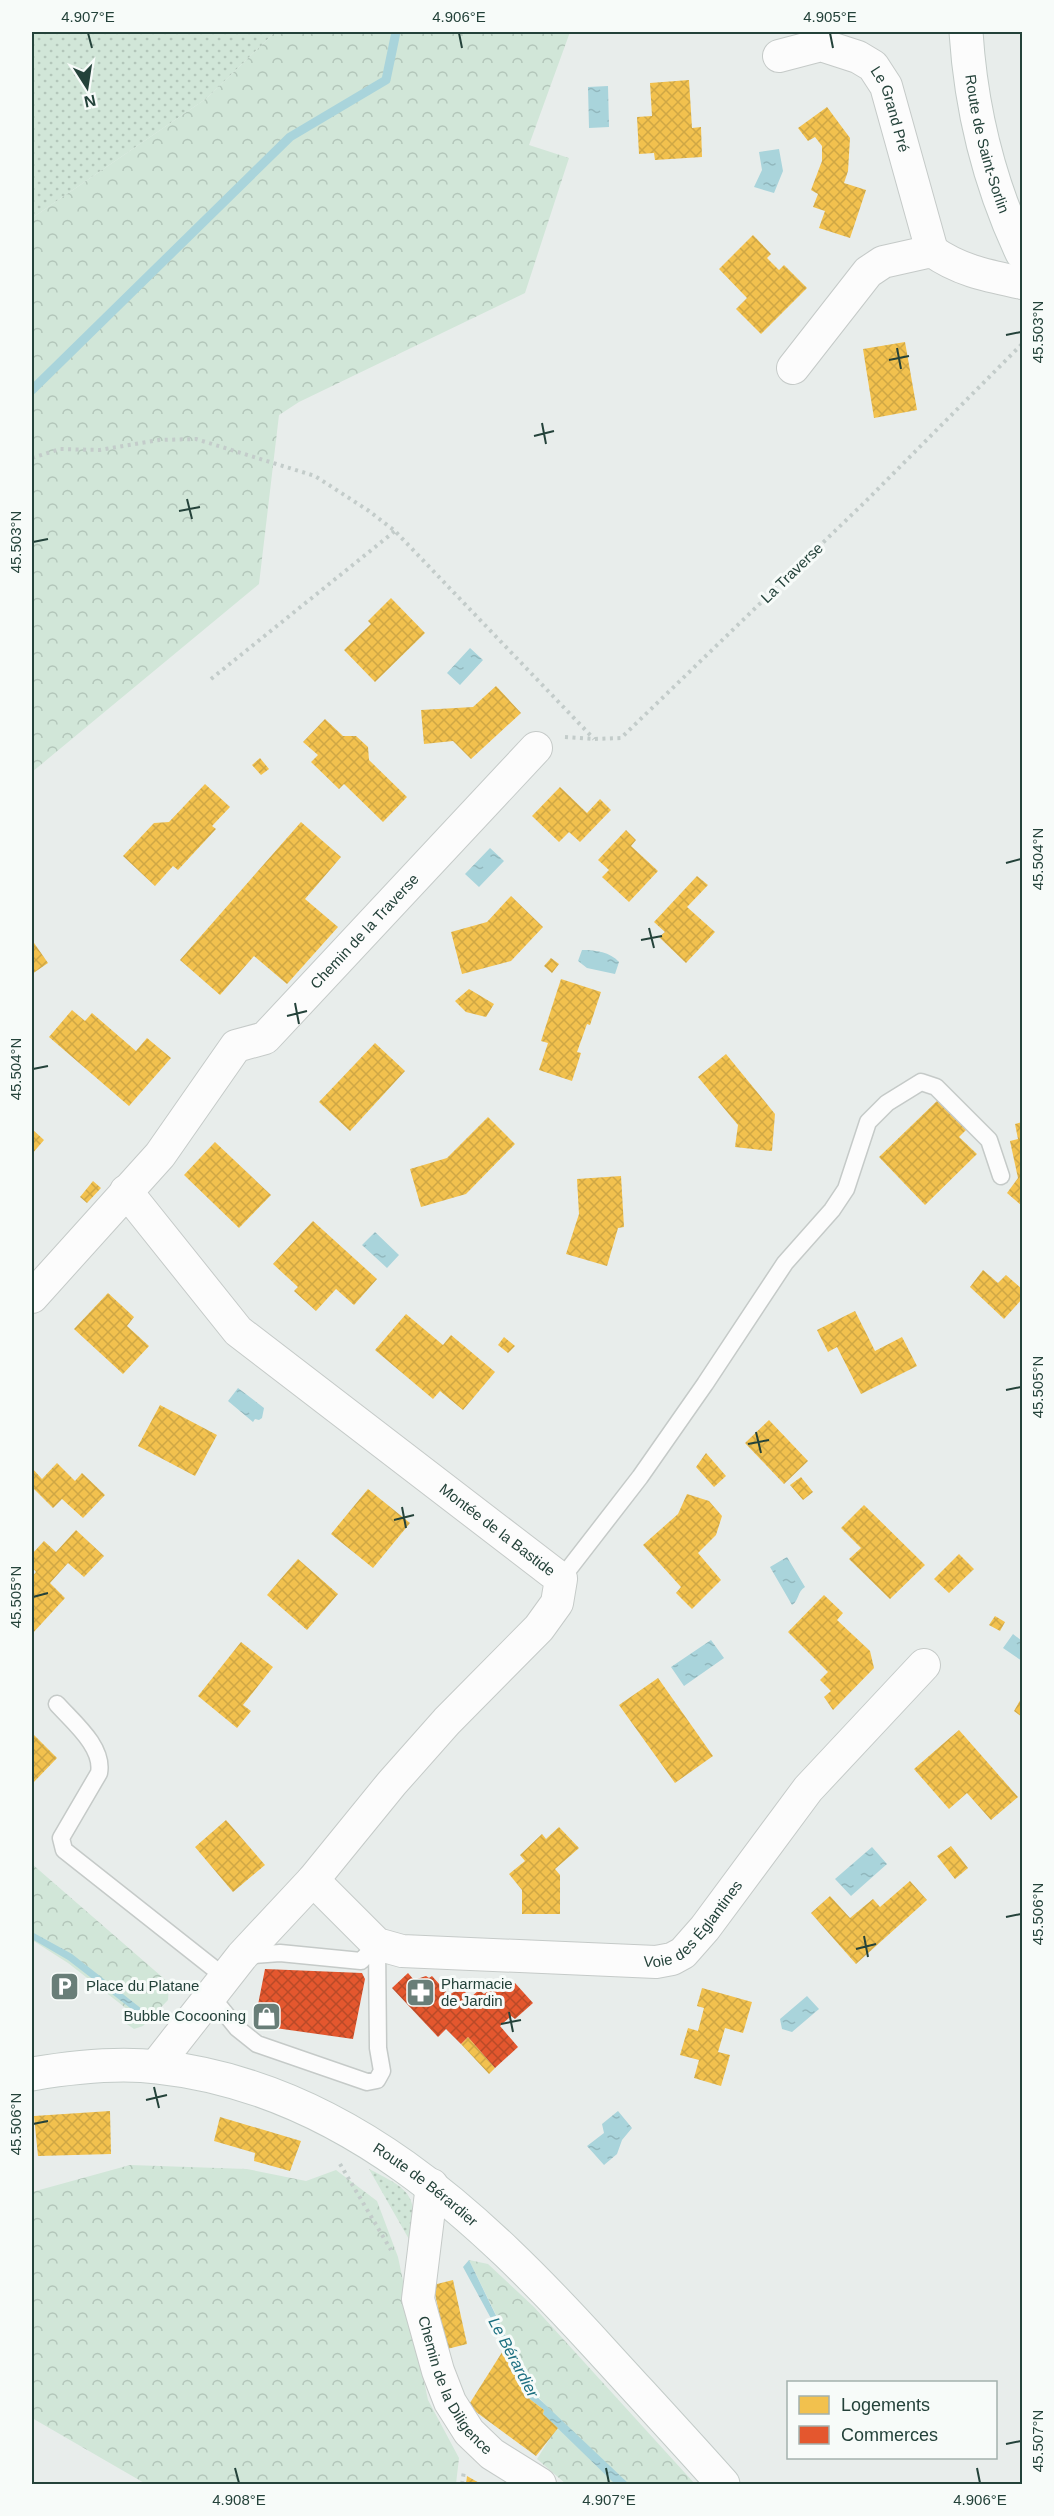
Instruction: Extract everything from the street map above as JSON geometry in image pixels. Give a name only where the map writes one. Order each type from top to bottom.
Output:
[{"type":"main road","name":"Route de Saint-Sorlin","points":[[966,32],[973,97],[983,145],[998,194],[1023,253]]},
{"type":"main road","name":"Route de Bérardier","points":[[32,2074],[91,2066],[155,2067],[216,2077],[305,2107],[352,2132],[432,2185],[484,2230],[562,2307],[723,2484]]},
{"type":"street","name":"Le Grand Pré","points":[[779,56],[821,45],[858,57],[873,66],[886,86],[932,250]]},
{"type":"street","points":[[793,368],[868,272],[883,262],[932,250],[950,264],[973,272],[1023,283]]},
{"type":"street","name":"Chemin de la Traverse","points":[[126,1191],[160,1155],[236,1046],[265,1038],[536,748]]},
{"type":"street","points":[[32,1297],[126,1191]]},
{"type":"street","name":"Montée de la Bastide","points":[[126,1191],[238,1330],[561,1579],[557,1603],[539,1628],[447,1721],[392,1783],[313,1880],[226,1977],[155,2067]]},
{"type":"street","name":"Voie des Églantines","points":[[377,1944],[402,1951],[656,1962],[672,1959],[683,1953],[705,1928],[808,1789],[924,1665]]},
{"type":"street","points":[[313,1880],[377,1944]]},
{"type":"street","name":"Chemin de la Diligence","points":[[432,2185],[418,2299],[438,2371],[450,2402],[469,2432],[492,2454],[540,2484]]},
{"type":"lane","points":[[561,1579],[639,1477],[705,1384],[785,1263],[837,1203],[846,1189],[868,1122],[887,1103],[921,1082],[936,1087],[989,1140],[1001,1176]]},
{"type":"lane","points":[[57,1704],[92,1745],[101,1762],[99,1773],[61,1838],[64,1850],[226,1977],[237,2028],[257,2044],[367,2082],[377,2080],[382,2071],[378,2048],[377,1944]]},
{"type":"lane","points":[[226,1977],[280,1953],[361,1961],[377,1944]]},
{"type":"path","name":"La Traverse","points":[[536,748],[564,737],[621,738],[1023,344]]},
{"type":"path","points":[[32,458],[60,449],[100,450],[159,440],[196,439],[315,476],[395,531],[594,739]]},
{"type":"path","points":[[211,679],[395,531]]},
{"type":"path","points":[[337,2159],[392,2252]]},
{"type":"green space","points":[[32,32],[275,32],[207,98],[32,218]]},
{"type":"green space","points":[[275,32],[570,32],[529,145],[569,158],[525,293],[299,402],[279,415],[259,584],[32,772],[32,218],[207,98]]},
{"type":"green space","points":[[32,1864],[169,1983],[168,2000],[143,2026],[134,2029],[121,2020],[127,2009],[68,1963],[32,1940]]},
{"type":"green space","points":[[130,2165],[247,2169],[306,2181],[336,2170],[377,2201],[398,2257],[428,2400],[459,2458],[456,2484],[146,2484],[32,2418],[32,2192]]},
{"type":"green space","points":[[369,2169],[402,2188],[408,2195],[413,2213],[410,2241]]},
{"type":"green space","points":[[469,2260],[488,2264],[534,2307],[695,2484],[566,2484],[537,2459],[560,2422],[534,2392]]},
{"type":"water","points":[[608,86],[609,127],[589,128],[588,87]]},
{"type":"water","points":[[779,149],[783,171],[774,193],[754,187],[762,170],[759,152]]},
{"type":"water","points":[[470,648],[483,660],[460,685],[447,673]]},
{"type":"water","points":[[490,848],[504,861],[479,887],[465,874]]},
{"type":"water","points":[[582,950],[602,952],[611,956],[619,962],[615,974],[587,968],[578,961]]},
{"type":"water","points":[[375,1232],[399,1255],[387,1268],[362,1245]]},
{"type":"water","points":[[238,1388],[264,1408],[262,1418],[255,1419],[253,1422],[228,1401]]},
{"type":"water","points":[[787,1557],[805,1587],[792,1605],[770,1567]]},
{"type":"water","points":[[1013,1634],[1022,1641],[1022,1661],[1003,1648]]},
{"type":"water","points":[[711,1640],[724,1658],[684,1686],[671,1667]]},
{"type":"water","points":[[872,1847],[887,1864],[851,1896],[835,1879]]},
{"type":"water","points":[[32,1932],[72,1954],[152,2017],[147,2021],[68,1960],[32,1939]]},
{"type":"water","points":[[807,1996],[819,2009],[792,2032],[782,2029],[780,2019]]},
{"type":"water","points":[[618,2111],[632,2128],[622,2140],[617,2154],[604,2165],[587,2146],[604,2133],[602,2124]]},
{"type":"water","name":"Le Bérardier","points":[[469,2260],[534,2394],[629,2484],[615,2484],[543,2414],[544,2410],[527,2397],[506,2346],[463,2267]]},
{"type":"building: Logements","points":[[689,80],[692,128],[701,127],[702,157],[655,160],[654,153],[639,154],[637,117],[652,116],[650,83]]},
{"type":"building: Logements","points":[[827,107],[850,138],[848,171],[844,183],[866,190],[850,238],[819,228],[825,211],[813,207],[818,194],[811,190],[822,161],[822,146],[815,137],[808,141],[798,128]]},
{"type":"building: Logements","points":[[753,235],[771,254],[767,258],[779,270],[784,265],[807,288],[761,334],[736,309],[747,298],[719,269]]},
{"type":"building: Logements","points":[[905,342],[917,410],[874,418],[863,349]]},
{"type":"building: Logements","points":[[391,598],[425,633],[375,682],[344,650],[371,624],[368,621]]},
{"type":"building: Logements","points":[[496,686],[521,713],[471,759],[453,741],[424,744],[421,710],[473,707]]},
{"type":"building: Logements","points":[[325,719],[343,736],[356,736],[368,747],[369,760],[407,797],[383,822],[344,784],[339,789],[311,762],[318,755],[303,742]]},
{"type":"building: Logements","points":[[260,758],[269,769],[261,775],[252,765]]},
{"type":"building: Logements","points":[[205,784],[230,807],[212,826],[216,829],[178,870],[173,866],[155,886],[123,856],[154,823],[169,822]]},
{"type":"building: Logements","points":[[560,787],[587,813],[600,799],[611,810],[580,842],[569,832],[559,842],[532,816]]},
{"type":"building: Logements","points":[[301,822],[341,857],[305,899],[338,927],[287,984],[254,956],[220,995],[180,960]]},
{"type":"building: Logements","points":[[626,830],[636,840],[631,846],[658,871],[629,902],[602,877],[609,870],[598,860]]},
{"type":"building: Logements","points":[[697,876],[708,885],[687,907],[715,932],[686,963],[659,937],[665,932],[654,922]]},
{"type":"building: Logements","points":[[511,896],[543,927],[511,961],[462,974],[451,932],[487,922]]},
{"type":"building: Logements","points":[[32,940],[48,963],[32,974]]},
{"type":"building: Logements","points":[[551,958],[559,964],[552,973],[544,966]]},
{"type":"building: Logements","points":[[561,979],[601,992],[590,1025],[587,1024],[577,1052],[581,1053],[572,1081],[539,1070],[548,1043],[541,1041]]},
{"type":"building: Logements","points":[[469,989],[494,1004],[486,1017],[466,1012],[455,1001]]},
{"type":"building: Logements","points":[[72,1010],[85,1021],[92,1013],[136,1051],[147,1038],[171,1058],[129,1106],[49,1037]]},
{"type":"building: Logements","points":[[375,1043],[405,1071],[350,1131],[319,1102]]},
{"type":"building: Logements","points":[[726,1054],[775,1114],[772,1151],[735,1147],[738,1125],[698,1077]]},
{"type":"building: Logements","points":[[938,1100],[967,1129],[959,1137],[977,1154],[925,1205],[879,1157]]},
{"type":"building: Logements","points":[[488,1117],[515,1144],[466,1194],[421,1207],[410,1169],[447,1158]]},
{"type":"building: Logements","points":[[1022,1122],[1022,1206],[1007,1193],[1018,1178],[1010,1141],[1018,1139],[1015,1124]]},
{"type":"building: Logements","points":[[32,1129],[44,1140],[32,1154]]},
{"type":"building: Logements","points":[[215,1142],[271,1195],[239,1228],[184,1175]]},
{"type":"building: Logements","points":[[621,1176],[624,1227],[618,1228],[607,1266],[566,1254],[579,1214],[577,1179]]},
{"type":"building: Logements","points":[[93,1181],[101,1188],[87,1203],[80,1197]]},
{"type":"building: Logements","points":[[313,1221],[377,1279],[354,1305],[336,1289],[316,1311],[294,1291],[298,1287],[273,1264]]},
{"type":"building: Logements","points":[[983,1270],[998,1283],[1006,1275],[1022,1289],[1022,1299],[1004,1319],[970,1287]]},
{"type":"building: Logements","points":[[108,1293],[134,1317],[127,1326],[149,1346],[123,1374],[74,1329]]},
{"type":"building: Logements","points":[[855,1311],[875,1351],[902,1337],[917,1366],[861,1394],[837,1347],[828,1352],[817,1330]]},
{"type":"building: Logements","points":[[406,1314],[443,1345],[451,1335],[495,1372],[463,1410],[440,1391],[433,1399],[375,1350]]},
{"type":"building: Logements","points":[[504,1337],[515,1346],[508,1353],[498,1345]]},
{"type":"building: Logements","points":[[160,1405],[217,1435],[195,1476],[138,1446]]},
{"type":"building: Logements","points":[[769,1420],[808,1461],[784,1484],[745,1443]]},
{"type":"building: Logements","points":[[706,1453],[726,1476],[714,1487],[696,1467]]},
{"type":"building: Logements","points":[[57,1463],[75,1481],[82,1473],[105,1495],[83,1518],[62,1499],[53,1508],[33,1488],[32,1490],[32,1468],[42,1479]]},
{"type":"building: Logements","points":[[801,1477],[813,1492],[803,1500],[790,1485]]},
{"type":"building: Logements","points":[[368,1489],[410,1523],[373,1568],[331,1534]]},
{"type":"building: Logements","points":[[687,1494],[709,1501],[722,1516],[716,1535],[698,1553],[721,1580],[692,1609],[676,1593],[681,1587],[643,1545],[678,1514]]},
{"type":"building: Logements","points":[[864,1505],[925,1565],[890,1599],[849,1559],[861,1548],[841,1528]]},
{"type":"building: Logements","points":[[76,1530],[104,1556],[84,1577],[68,1563],[50,1583],[65,1598],[32,1634],[32,1577],[36,1572],[32,1567],[32,1554],[44,1541],[56,1552]]},
{"type":"building: Logements","points":[[959,1554],[974,1569],[949,1593],[934,1579]]},
{"type":"building: Logements","points":[[298,1559],[338,1594],[307,1630],[267,1595]]},
{"type":"building: Logements","points":[[824,1595],[843,1613],[837,1620],[870,1651],[874,1668],[833,1710],[824,1697],[831,1691],[820,1680],[828,1672],[788,1632]]},
{"type":"building: Logements","points":[[995,1616],[1005,1622],[1000,1631],[989,1625]]},
{"type":"building: Logements","points":[[241,1642],[273,1667],[243,1705],[251,1711],[237,1728],[198,1696]]},
{"type":"building: Logements","points":[[658,1678],[713,1756],[675,1783],[619,1705]]},
{"type":"building: Logements","points":[[1022,1697],[1022,1717],[1014,1711]]},
{"type":"building: Logements","points":[[959,1730],[1018,1797],[991,1820],[967,1793],[949,1809],[914,1769]]},
{"type":"building: Logements","points":[[32,1733],[57,1758],[32,1784]]},
{"type":"building: Logements","points":[[226,1820],[265,1865],[233,1892],[195,1847]]},
{"type":"building: Logements","points":[[559,1827],[579,1848],[555,1869],[560,1875],[560,1914],[522,1914],[522,1890],[509,1874],[525,1861],[520,1855],[542,1834],[546,1839]]},
{"type":"building: Logements","points":[[951,1846],[968,1868],[955,1879],[937,1856]]},
{"type":"building: Logements","points":[[910,1881],[927,1900],[856,1964],[811,1913],[830,1896],[850,1918],[873,1899],[880,1907]]},
{"type":"building: Logements","points":[[702,1988],[752,2002],[743,2033],[725,2028],[718,2052],[730,2055],[721,2086],[694,2078],[699,2060],[680,2055],[688,2028],[698,2031],[704,2008],[697,2006]]},
{"type":"building: Logements","points":[[468,2037],[495,2068],[489,2074],[461,2044]]},
{"type":"building: Logements","points":[[110,2111],[111,2154],[38,2156],[34,2116]]},
{"type":"building: Logements","points":[[220,2117],[301,2141],[290,2171],[254,2161],[255,2153],[214,2141]]},
{"type":"building: Logements","points":[[453,2280],[467,2344],[447,2349],[433,2285]]},
{"type":"building: Logements","points":[[506,2346],[527,2397],[544,2410],[543,2414],[558,2428],[536,2456],[468,2406]]},
{"type":"building: Logements","points":[[467,2476],[481,2484],[466,2484]]},
{"type":"building: Commerces","points":[[265,1969],[362,1973],[365,1979],[353,2039],[254,2025]]},
{"type":"building: Commerces","points":[[408,1973],[414,1980],[432,1976],[449,1995],[460,1988],[471,1997],[479,1990],[484,1994],[495,1986],[515,1983],[533,2003],[515,2019],[511,2016],[500,2026],[518,2047],[495,2068],[468,2037],[461,2044],[446,2029],[438,2037],[392,1988]]},
{"type":"waterway","points":[[32,390],[290,137],[386,80],[396,32]]},
{"type":"place","name":"Place du Platane","points":[[65,1986]]},
{"type":"place","name":"Pharmacie de Jardin","points":[[420,1993]]},
{"type":"place","name":"Bubble Cocooning","points":[[267,2016]]}]
